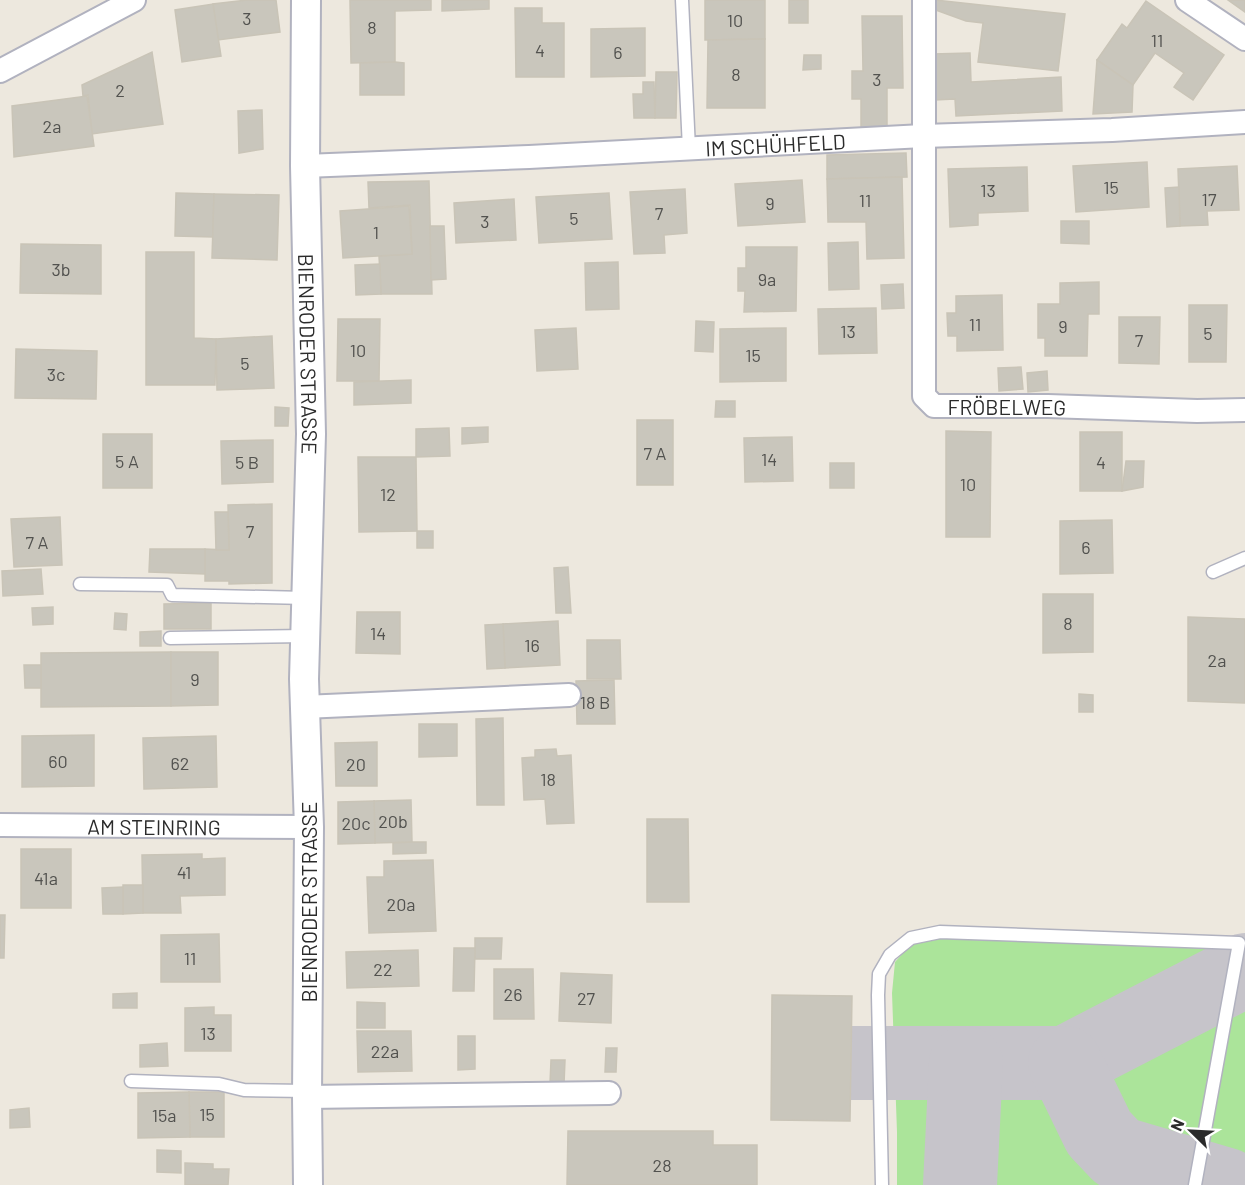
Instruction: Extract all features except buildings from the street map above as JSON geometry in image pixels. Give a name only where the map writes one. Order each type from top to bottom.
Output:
[{"type":"street","points":[[0,71],[134,0]]},
{"type":"street","name":"BIENRODER STRASSE","points":[[306,0],[305,166],[311,434],[304,708],[309,827],[307,1094],[309,1185]]},
{"type":"street","name":"FRÖBELWEG","points":[[924,0],[924,396],[934,406],[1245,410]]},
{"type":"street","points":[[1187,0],[1245,39]]},
{"type":"street","name":"IM SCHÜHFELD","points":[[305,166],[1245,122]]},
{"type":"street","points":[[304,708],[569,695]]},
{"type":"street","name":"AM STEINRING","points":[[0,825],[309,827]]},
{"type":"street","points":[[307,1094],[609,1093]]},
{"type":"lane","points":[[682,0],[689,149]]},
{"type":"lane","points":[[1213,572],[1245,558]]},
{"type":"lane","points":[[80,584],[167,585],[172,595],[306,598]]},
{"type":"lane","points":[[170,638],[305,636]]},
{"type":"lane","points":[[882,1185],[879,974],[890,955],[912,938],[940,933],[1242,942],[1195,1185]]},
{"type":"lane","points":[[131,1081],[219,1084],[244,1090],[307,1094]]},
{"type":"green space","points":[[941,936],[1215,946],[1245,943],[1245,1185],[897,1185],[892,993],[895,962],[913,942]]},
{"type":"taxiway","points":[[851,1063],[1065,1063],[1245,970]]},
{"type":"taxiway","points":[[960,1185],[966,1063]]},
{"type":"taxiway","points":[[1065,1063],[1099,1133],[1118,1153],[1227,1185]]}]
